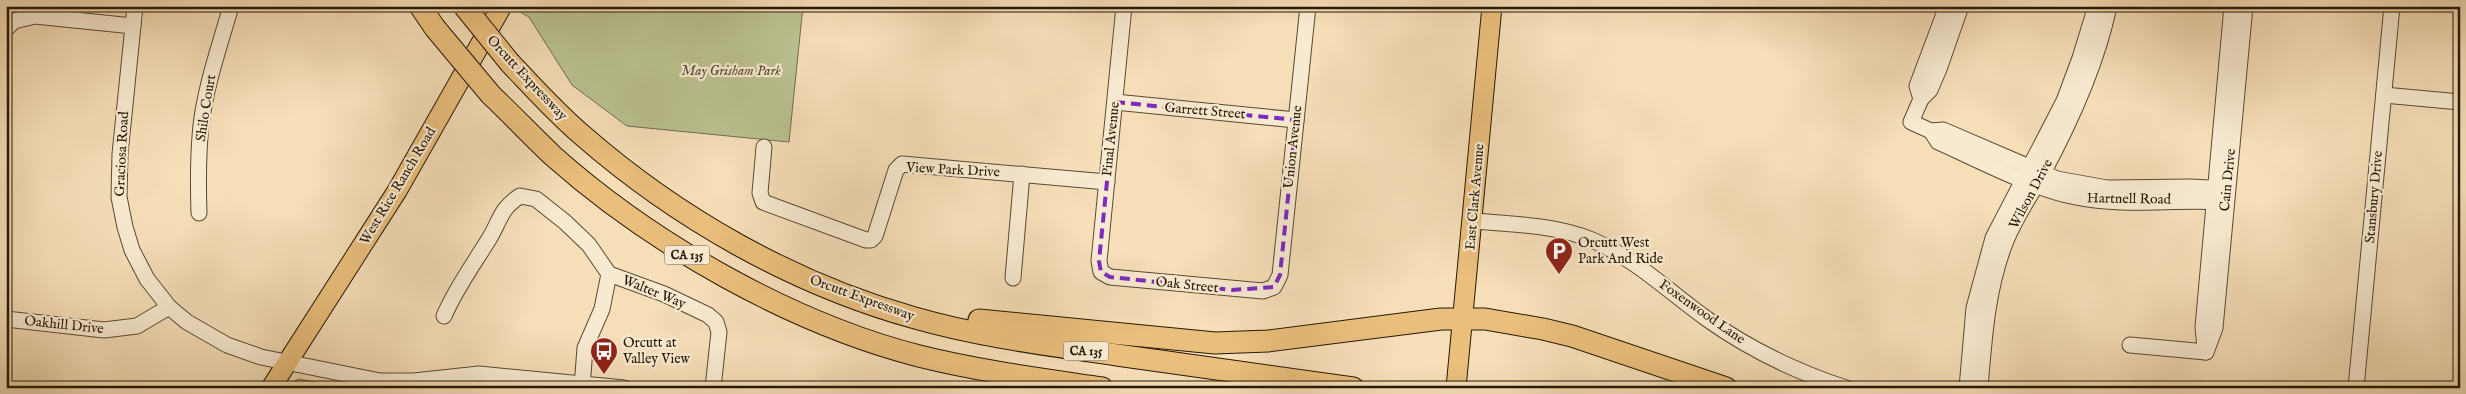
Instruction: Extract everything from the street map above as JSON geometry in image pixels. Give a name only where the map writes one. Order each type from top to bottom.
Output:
[{"type":"highway","name":"CA 135","points":[[420,6],[435,28],[491,95],[553,156],[588,185],[684,253],[749,289],[798,312],[856,335],[918,356],[1004,374],[1102,388]]},
{"type":"highway","name":"Orcutt Expressway","points":[[464,6],[510,62],[582,135],[626,170],[692,217],[757,255],[825,286],[914,318],[974,332],[1049,345],[1353,388]]},
{"type":"highway","points":[[825,286],[985,320],[1215,343],[1268,341],[1463,318],[1543,328],[1726,388]]},
{"type":"highway","points":[[918,356],[1020,388]]},
{"type":"main road","name":"West Rice Ranch Road","points":[[283,361],[491,6]]},
{"type":"main road","name":"West Rice Ranch Road","points":[[283,361],[397,191],[502,6]]},
{"type":"main road","name":"East Clark Avenue","points":[[1456,388],[1492,6]]},
{"type":"main road","points":[[260,388],[283,361]]},
{"type":"main road","points":[[271,388],[283,361]]},
{"type":"street","name":"Graciosa Road","points":[[135,6],[120,154],[119,197],[124,227],[132,250],[147,279],[166,304],[187,322],[226,345],[261,357],[380,381],[414,381],[479,374],[582,386],[624,388]]},
{"type":"street","name":"Shilo Court","points":[[199,213],[198,170],[201,124],[210,79],[231,6]]},
{"type":"street","name":"Pinal Avenue","points":[[1101,272],[1099,261],[1124,6]]},
{"type":"street","name":"Union Avenue","points":[[1274,288],[1280,275],[1308,6]]},
{"type":"street","name":"Hartnell Road","points":[[1921,99],[1917,86],[1947,6]]},
{"type":"street","name":"Hartnell Road","points":[[1961,6],[1930,90],[1921,99],[1911,122],[1931,130],[1943,130],[2076,197],[2104,201],[2220,195]]},
{"type":"street","name":"Wilson Drive","points":[[1980,388],[1987,314],[1995,272],[2064,101],[2096,6]]},
{"type":"street","name":"Wilson Drive","points":[[1967,388],[1974,308],[1993,238],[2076,106],[2093,63],[2109,6]]},
{"type":"street","name":"Cain Drive","points":[[2232,6],[2234,52]]},
{"type":"street","name":"Cain Drive","points":[[2130,345],[2206,352],[2202,327],[2220,195],[2234,52],[2245,6]]},
{"type":"street","name":"Stansbury Drive","points":[[2356,388],[2392,6]]},
{"type":"street","points":[[6,29],[14,21],[35,16],[133,26]]},
{"type":"street","points":[[2384,96],[2460,102]]},
{"type":"street","name":"Garrett Street","points":[[1114,102],[1296,120]]},
{"type":"street","name":"View Park Drive","points":[[764,147],[760,193],[764,202],[866,240],[871,240],[875,236],[896,170],[902,164],[1107,182]]},
{"type":"street","points":[[1013,278],[1022,174]]},
{"type":"street","name":"Walter Way","points":[[444,316],[506,205],[520,196],[536,199],[566,222],[589,245],[609,274],[664,294],[708,315],[716,322],[719,332],[713,388]]},
{"type":"street","name":"Foxenwood Lane","points":[[1473,221],[1542,228],[1591,240],[1639,266],[1707,319],[1740,340],[1779,362],[1846,388]]},
{"type":"street","name":"Oak Street","points":[[1101,272],[1110,278],[1232,290],[1263,291],[1274,288]]},
{"type":"street","points":[[582,386],[585,348],[602,309],[609,274]]},
{"type":"street","name":"Oakhill Drive","points":[[6,319],[104,330],[137,326],[166,304]]},
{"type":"highlighted area","points":[[1115,102],[1296,120],[1280,275],[1274,287],[1232,290],[1110,277],[1101,272],[1099,261]]},
{"type":"green space","name":"May Grisham Park","points":[[514,6],[803,6],[789,142],[627,126],[572,85],[529,17],[513,8]]},
{"type":"green space","points":[[299,379],[347,388],[296,388],[293,382]]},
{"type":"place","name":"Orcutt West Park And Ride","points":[[1559,275]]},
{"type":"place","name":"Orcutt at Valley View","points":[[604,375]]}]
